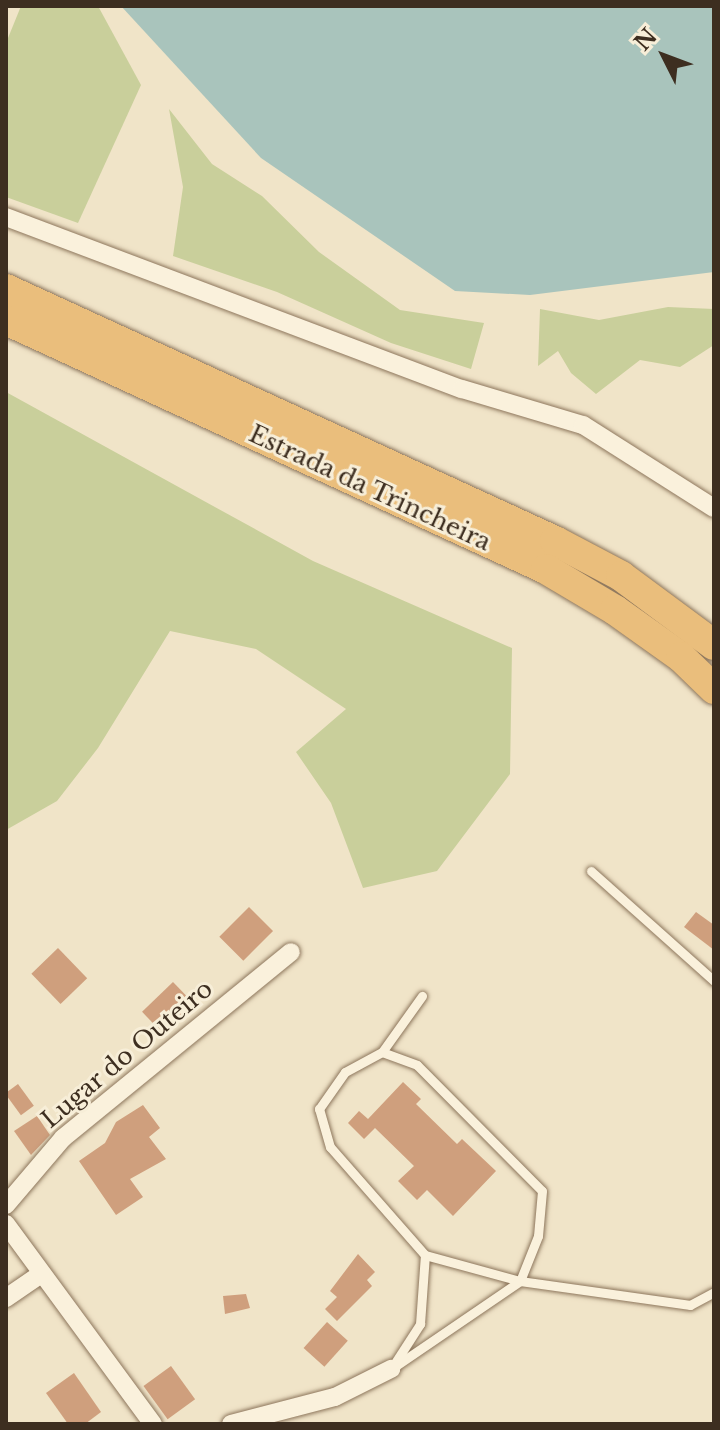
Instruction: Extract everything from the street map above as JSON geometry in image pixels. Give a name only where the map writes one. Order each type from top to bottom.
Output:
[{"type":"highway","name":"Estrada da Trincheira","points":[[6,289],[555,541],[621,576],[714,645]]},
{"type":"highway","name":"Estrada da Trincheira","points":[[6,320],[546,569],[615,610],[681,657],[714,689]]},
{"type":"street","points":[[6,217],[462,389],[583,425],[714,508]]},
{"type":"street","name":"Lugar do Outeiro","points":[[6,1205],[63,1138],[291,952]]},
{"type":"street","points":[[6,1224],[153,1424]]},
{"type":"street","points":[[6,1298],[41,1274]]},
{"type":"street","points":[[231,1424],[335,1397],[391,1369]]},
{"type":"lane","points":[[591,871],[714,981]]},
{"type":"lane","points":[[422,996],[382,1052],[345,1072],[319,1109],[330,1147],[425,1255],[520,1281],[690,1305],[714,1292]]},
{"type":"lane","points":[[382,1052],[417,1065],[542,1191],[538,1236],[520,1281],[391,1369]]},
{"type":"lane","points":[[391,1369],[420,1324],[425,1255]]},
{"type":"green space","points":[[21,6],[98,6],[141,85],[78,223],[6,197],[6,43]]},
{"type":"green space","points":[[169,109],[212,164],[262,196],[319,252],[400,310],[484,323],[471,369],[391,343],[277,292],[173,256],[183,187]]},
{"type":"green space","points":[[668,307],[714,309],[714,345],[680,367],[640,360],[596,394],[571,373],[558,351],[538,366],[540,309],[599,320]]},
{"type":"green space","points":[[6,392],[313,561],[512,648],[510,774],[437,871],[363,888],[331,803],[296,752],[346,709],[256,649],[170,631],[98,748],[57,801],[6,830]]},
{"type":"water","points":[[121,6],[714,6],[714,272],[530,295],[455,291],[261,158]]},
{"type":"building","points":[[249,907],[273,931],[243,961],[219,937]]},
{"type":"building","points":[[696,912],[714,925],[714,950],[684,927]]},
{"type":"building","points":[[58,948],[87,978],[61,1004],[31,974]]},
{"type":"building","points":[[173,982],[195,1005],[164,1035],[142,1012]]},
{"type":"building","points":[[403,1082],[421,1099],[416,1104],[457,1144],[462,1139],[496,1171],[453,1216],[427,1190],[417,1200],[398,1181],[414,1166],[375,1128],[364,1139],[348,1123],[359,1111],[368,1119]]},
{"type":"building","points":[[18,1084],[34,1106],[21,1115],[6,1095]]},
{"type":"building","points":[[143,1105],[160,1128],[149,1137],[166,1159],[130,1179],[143,1197],[116,1215],[79,1161],[105,1143],[116,1122]]},
{"type":"building","points":[[37,1116],[50,1135],[31,1155],[14,1131]]},
{"type":"building","points":[[358,1254],[375,1272],[367,1280],[372,1286],[337,1321],[325,1309],[337,1297],[330,1291]]},
{"type":"building","points":[[246,1294],[250,1308],[225,1314],[223,1296]]},
{"type":"building","points":[[327,1322],[348,1341],[324,1367],[304,1348]]},
{"type":"building","points":[[171,1366],[195,1399],[168,1419],[143,1386]]},
{"type":"building","points":[[74,1373],[101,1412],[85,1424],[68,1424],[46,1393]]}]
